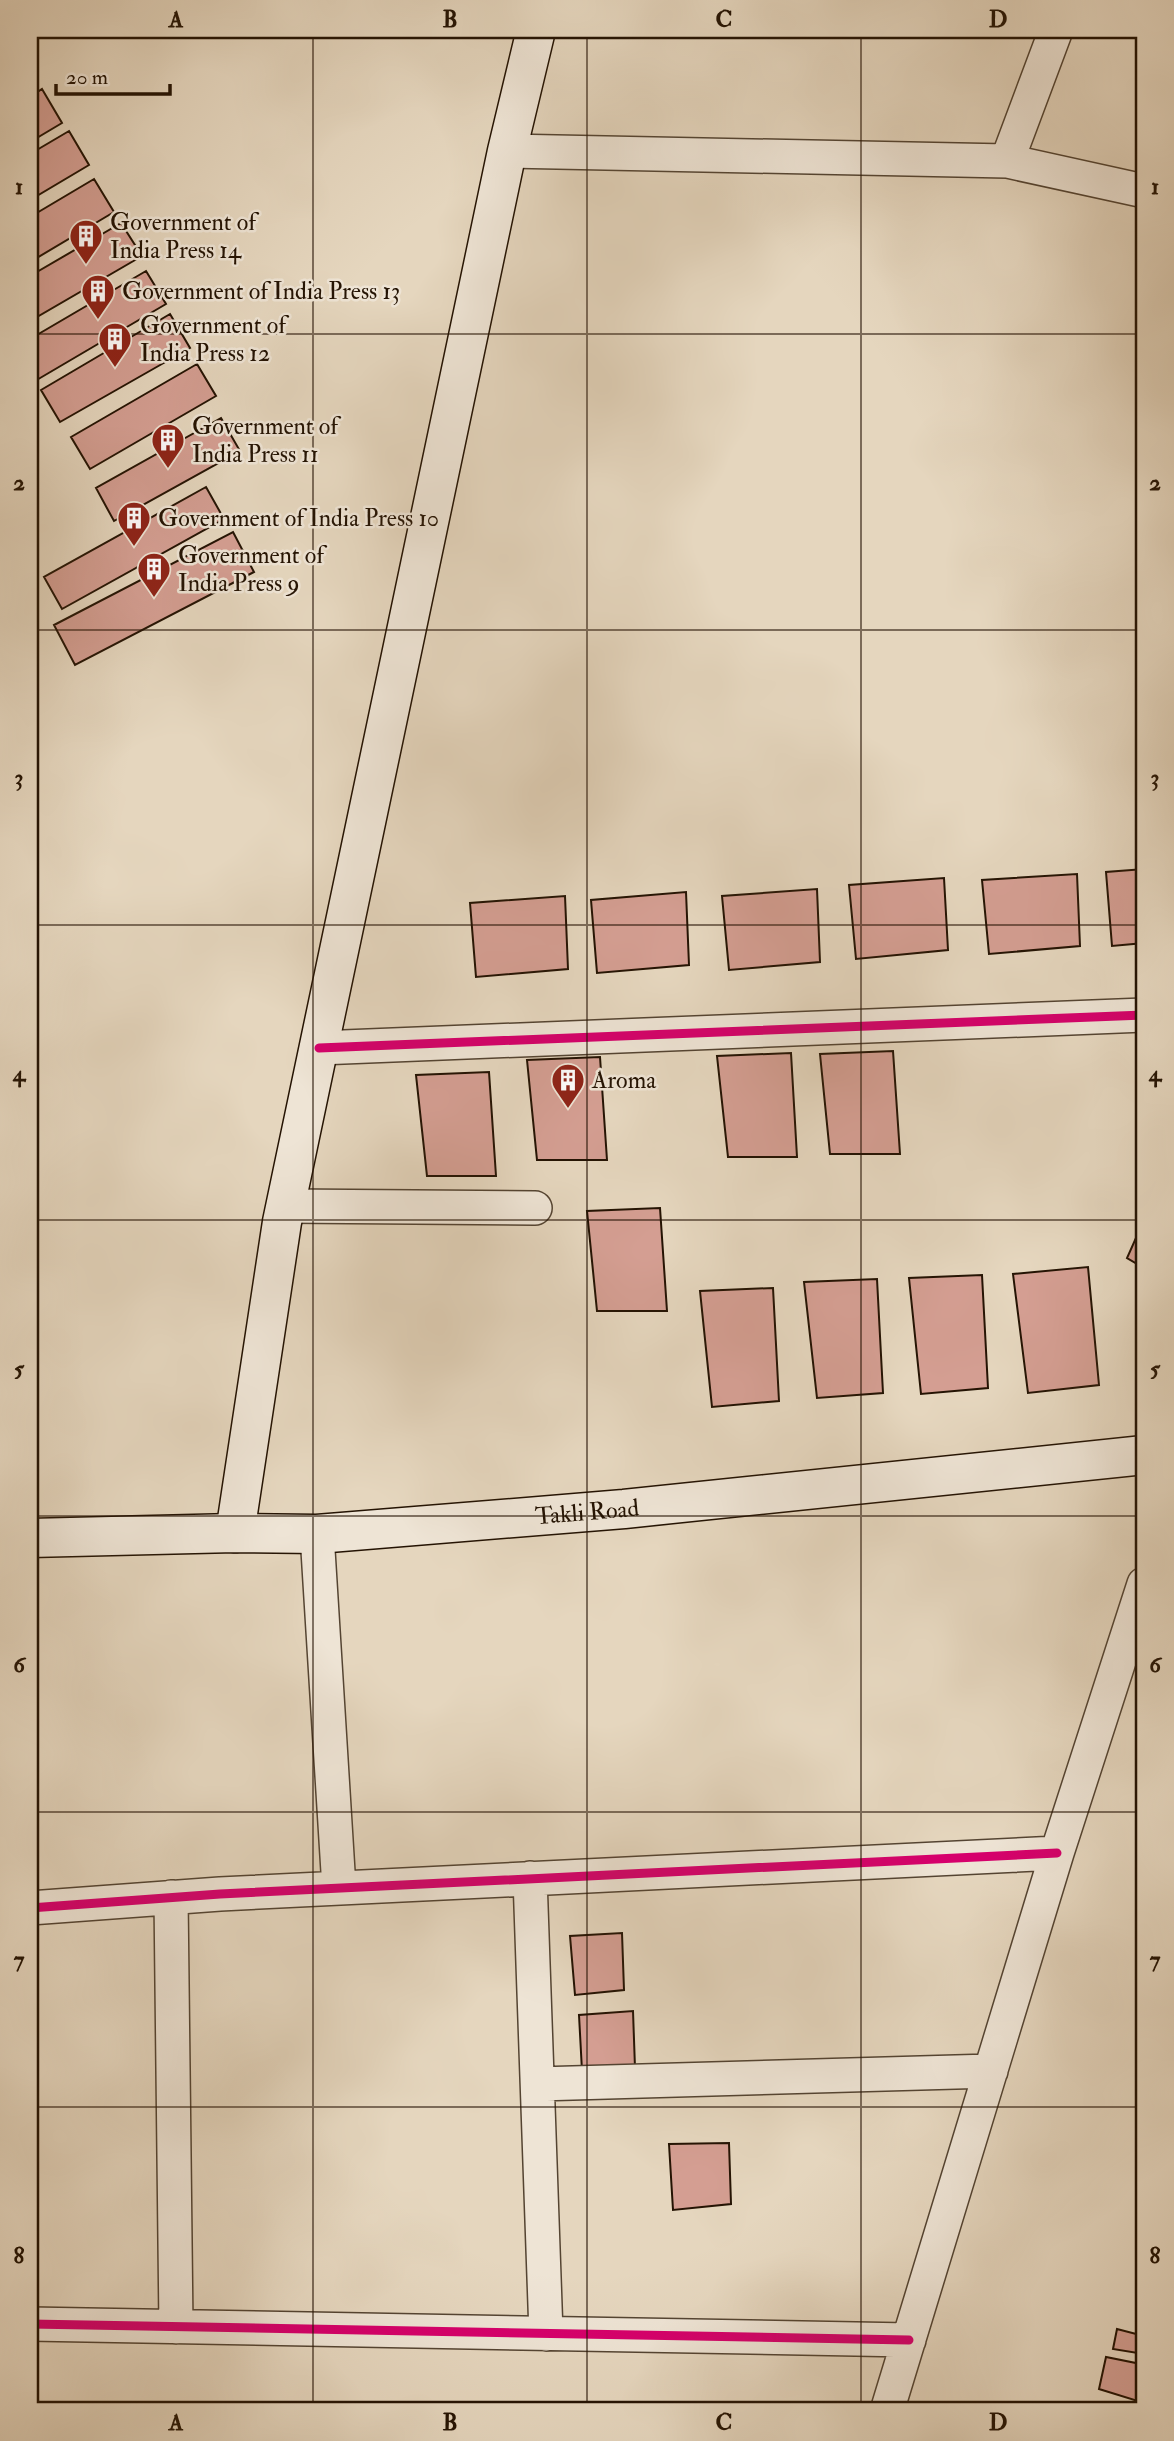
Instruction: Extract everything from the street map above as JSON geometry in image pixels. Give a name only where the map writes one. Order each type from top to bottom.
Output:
[{"type":"main road","points":[[235,1533],[286,1206],[507,151],[536,30]]},
{"type":"main road","name":"Takli Road","points":[[30,1538],[235,1533],[317,1534],[624,1509],[1144,1455]]},
{"type":"street","points":[[1007,161],[1056,30]]},
{"type":"street","points":[[507,151],[1007,161],[1144,191]]},
{"type":"street","points":[[319,1048],[1144,1015]]},
{"type":"street","points":[[286,1206],[535,1208]]},
{"type":"street","points":[[317,1534],[339,1888]]},
{"type":"street","points":[[887,2411],[1057,1853],[1144,1584]]},
{"type":"street","points":[[30,1908],[339,1888],[1057,1853]]},
{"type":"street","points":[[530,1878],[547,2334]]},
{"type":"street","points":[[171,1897],[176,2327]]},
{"type":"street","points":[[538,2084],[991,2071]]},
{"type":"street","points":[[30,2324],[909,2340]]},
{"type":"building","points":[[42,89],[62,123],[30,142],[30,97]]},
{"type":"building","points":[[69,131],[89,165],[30,200],[30,154]]},
{"type":"building","points":[[94,179],[114,212],[30,262],[30,217]]},
{"type":"building","name":"Government of India Press 14","points":[[121,223],[142,256],[30,321],[30,276]]},
{"type":"building","name":"Government of India Press 13","points":[[146,271],[166,304],[35,381],[30,373],[30,339]]},
{"type":"building","name":"Government of India Press 12","points":[[170,314],[190,348],[60,422],[41,390]]},
{"type":"building","name":"Government of India Press 12","points":[[197,364],[216,396],[90,469],[71,437]]},
{"type":"building","name":"Government of India Press 11","points":[[221,418],[240,451],[114,521],[96,488]]},
{"type":"building","name":"Government of India Press 10","points":[[206,487],[224,519],[62,609],[44,577]]},
{"type":"building","name":"Government of India Press 9","points":[[233,532],[254,572],[75,665],[54,625]]},
{"type":"building","points":[[1144,869],[1144,943],[1112,946],[1106,872]]},
{"type":"building","points":[[1077,874],[1080,946],[989,954],[982,880]]},
{"type":"building","points":[[944,878],[948,950],[856,959],[849,885]]},
{"type":"building","points":[[817,889],[820,962],[729,970],[722,896]]},
{"type":"building","points":[[686,892],[689,965],[597,973],[591,900]]},
{"type":"building","points":[[565,896],[568,969],[476,977],[470,903]]},
{"type":"building","points":[[893,1051],[900,1154],[830,1154],[820,1054]]},
{"type":"building","points":[[791,1053],[797,1157],[728,1157],[717,1056]]},
{"type":"building","name":"Aroma","points":[[600,1057],[607,1160],[537,1160],[527,1060]]},
{"type":"building","points":[[489,1072],[496,1176],[427,1176],[416,1075]]},
{"type":"building","points":[[660,1208],[667,1311],[597,1311],[587,1211]]},
{"type":"building","points":[[1144,1220],[1144,1268],[1127,1258]]},
{"type":"building","points":[[1088,1267],[1099,1385],[1028,1393],[1013,1274]]},
{"type":"building","points":[[982,1275],[988,1388],[921,1394],[909,1278]]},
{"type":"building","points":[[877,1279],[883,1393],[817,1398],[804,1282]]},
{"type":"building","points":[[773,1288],[779,1401],[712,1407],[700,1291]]},
{"type":"building","points":[[622,1933],[624,1990],[575,1995],[570,1936]]},
{"type":"building","points":[[633,2011],[635,2068],[582,2071],[579,2015]]},
{"type":"building","points":[[729,2143],[731,2204],[673,2210],[669,2144]]},
{"type":"building","points":[[1117,2329],[1144,2336],[1144,2403],[1099,2389],[1106,2357],[1136,2363],[1138,2353],[1113,2349]]},
{"type":"cycle path","points":[[319,1048],[1144,1015]]},
{"type":"cycle path","points":[[30,1908],[220,1894],[1057,1853]]},
{"type":"cycle path","points":[[30,2324],[909,2340]]},
{"type":"place","name":"Government of India Press 14","points":[[86,266]]},
{"type":"place","name":"Government of India Press 13","points":[[98,321]]},
{"type":"place","name":"Government of India Press 12","points":[[115,369]]},
{"type":"place","name":"Government of India Press 11","points":[[168,470]]},
{"type":"place","name":"Government of India Press 10","points":[[134,548]]},
{"type":"place","name":"Government of India Press 9","points":[[154,599]]},
{"type":"place","name":"Aroma","points":[[568,1110]]}]
